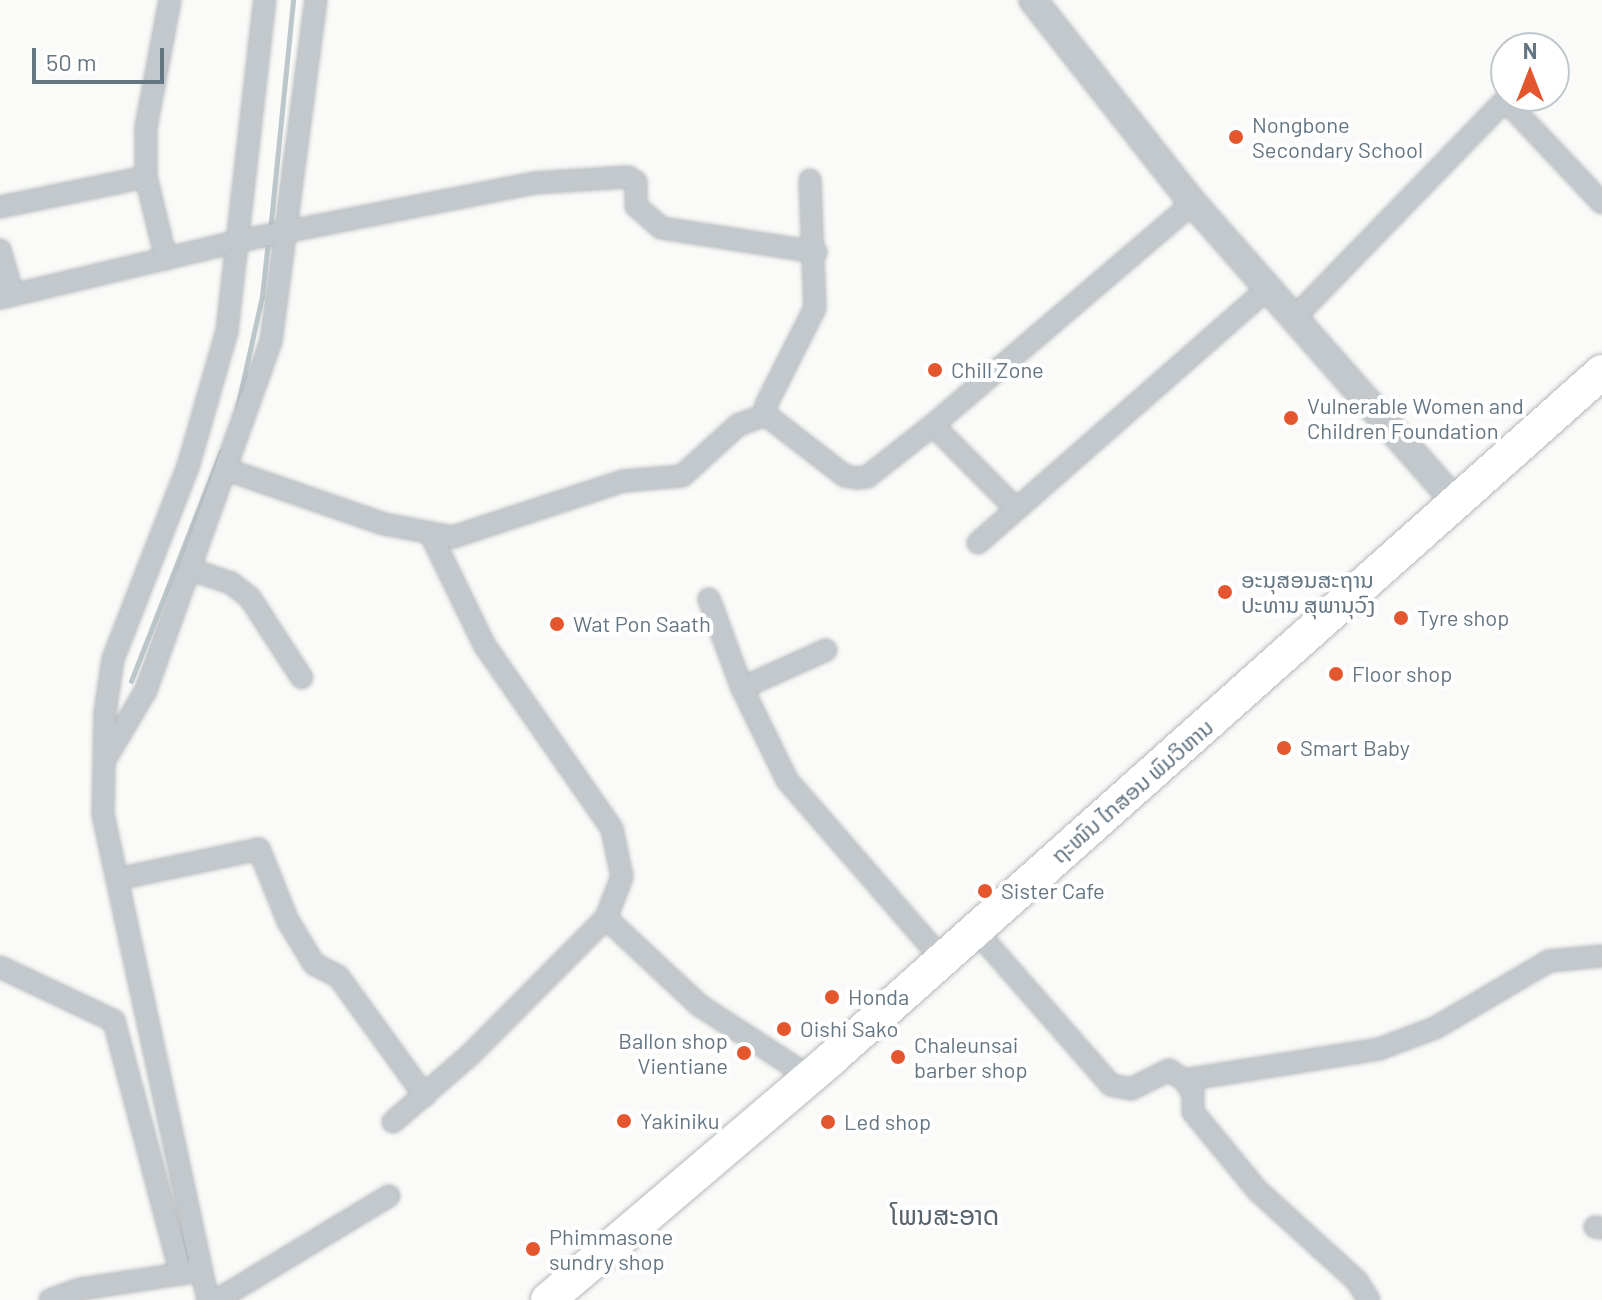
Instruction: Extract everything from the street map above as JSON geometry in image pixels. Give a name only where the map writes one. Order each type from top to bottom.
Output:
[{"type":"highway","name":"ຖະໜົນ ໄກສອນ ພົມວິຫານ","points":[[548,1300],[810,1077],[1602,372]]},
{"type":"highway","name":"ຖະໜົນ ໄກສອນ ພົມວິຫານ","points":[[572,1300],[1468,514],[1602,388]]},
{"type":"street","points":[[166,259],[146,177],[149,101],[170,0]]},
{"type":"street","points":[[208,1300],[103,814],[107,756],[105,713],[113,659],[188,467],[227,331],[265,0]]},
{"type":"street","points":[[107,756],[146,690],[228,470],[271,341],[289,231],[316,0]]},
{"type":"street","points":[[1033,0],[1193,203],[1296,316],[1457,504]]},
{"type":"street","points":[[1296,316],[1505,100],[1602,203]]},
{"type":"street","points":[[0,207],[146,177]]},
{"type":"street","points":[[0,250],[7,296],[239,241],[534,183],[628,177],[636,182],[636,206],[661,228],[816,252]]},
{"type":"street","points":[[766,415],[766,405],[813,316],[816,252],[810,180]]},
{"type":"street","points":[[766,415],[845,476],[867,477],[933,425],[1193,203]]},
{"type":"street","points":[[978,543],[1269,287]]},
{"type":"street","points":[[228,470],[431,535],[453,537],[623,481],[682,476],[738,425],[766,415]]},
{"type":"street","points":[[933,425],[1015,508]]},
{"type":"street","points":[[393,1122],[425,1096],[606,918],[622,877],[612,829],[485,646],[431,535]]},
{"type":"street","points":[[192,570],[231,583],[250,598],[302,678]]},
{"type":"street","points":[[709,599],[742,688],[787,780],[942,959]]},
{"type":"street","points":[[742,688],[826,650]]},
{"type":"street","points":[[117,879],[259,849],[288,921],[314,964],[346,985],[425,1096]]},
{"type":"street","points":[[606,918],[699,1005],[810,1077]]},
{"type":"street","points":[[984,940],[1111,1085],[1131,1089],[1169,1070],[1184,1080],[1193,1093],[1193,1112],[1249,1181],[1357,1281],[1369,1300]]},
{"type":"street","points":[[1184,1080],[1287,1068],[1379,1049],[1435,1028],[1549,961],[1602,956]]},
{"type":"street","points":[[0,967],[114,1021],[181,1274]]},
{"type":"street","points":[[217,1300],[389,1196]]},
{"type":"street","points":[[50,1300],[81,1289],[202,1270]]},
{"type":"waterway","points":[[270,231],[293,0]]},
{"type":"waterway","points":[[237,408],[262,296],[268,241]]},
{"type":"waterway","points":[[131,681],[221,451]]},
{"type":"place","name":"Nongbone Secondary School","points":[[1236,137]]},
{"type":"place","name":"Chill Zone","points":[[935,370]]},
{"type":"place","name":"Vulnerable Women and Children Foundation","points":[[1291,418]]},
{"type":"place","name":"ອະນຸສອນສະຖານ ປະທານ ສຸພານຸວົງ","points":[[1225,592]]},
{"type":"place","name":"Tyre shop","points":[[1401,618]]},
{"type":"place","name":"Wat Pon Saath","points":[[557,624]]},
{"type":"place","name":"Floor shop","points":[[1336,674]]},
{"type":"place","name":"Smart Baby","points":[[1284,748]]},
{"type":"place","name":"Sister Cafe","points":[[985,891]]},
{"type":"place","name":"Honda","points":[[832,997]]},
{"type":"place","name":"Oishi Sako","points":[[784,1029]]},
{"type":"place","name":"Ballon shop Vientiane","points":[[744,1053]]},
{"type":"place","name":"Chaleunsai barber shop","points":[[898,1057]]},
{"type":"place","name":"Yakiniku","points":[[624,1121]]},
{"type":"place","name":"Led shop","points":[[828,1122]]},
{"type":"place","name":"Phimmasone sundry shop","points":[[533,1249]]},
{"type":"district","name":"ໂພນສະອາດ","points":[[945,1215]]}]
